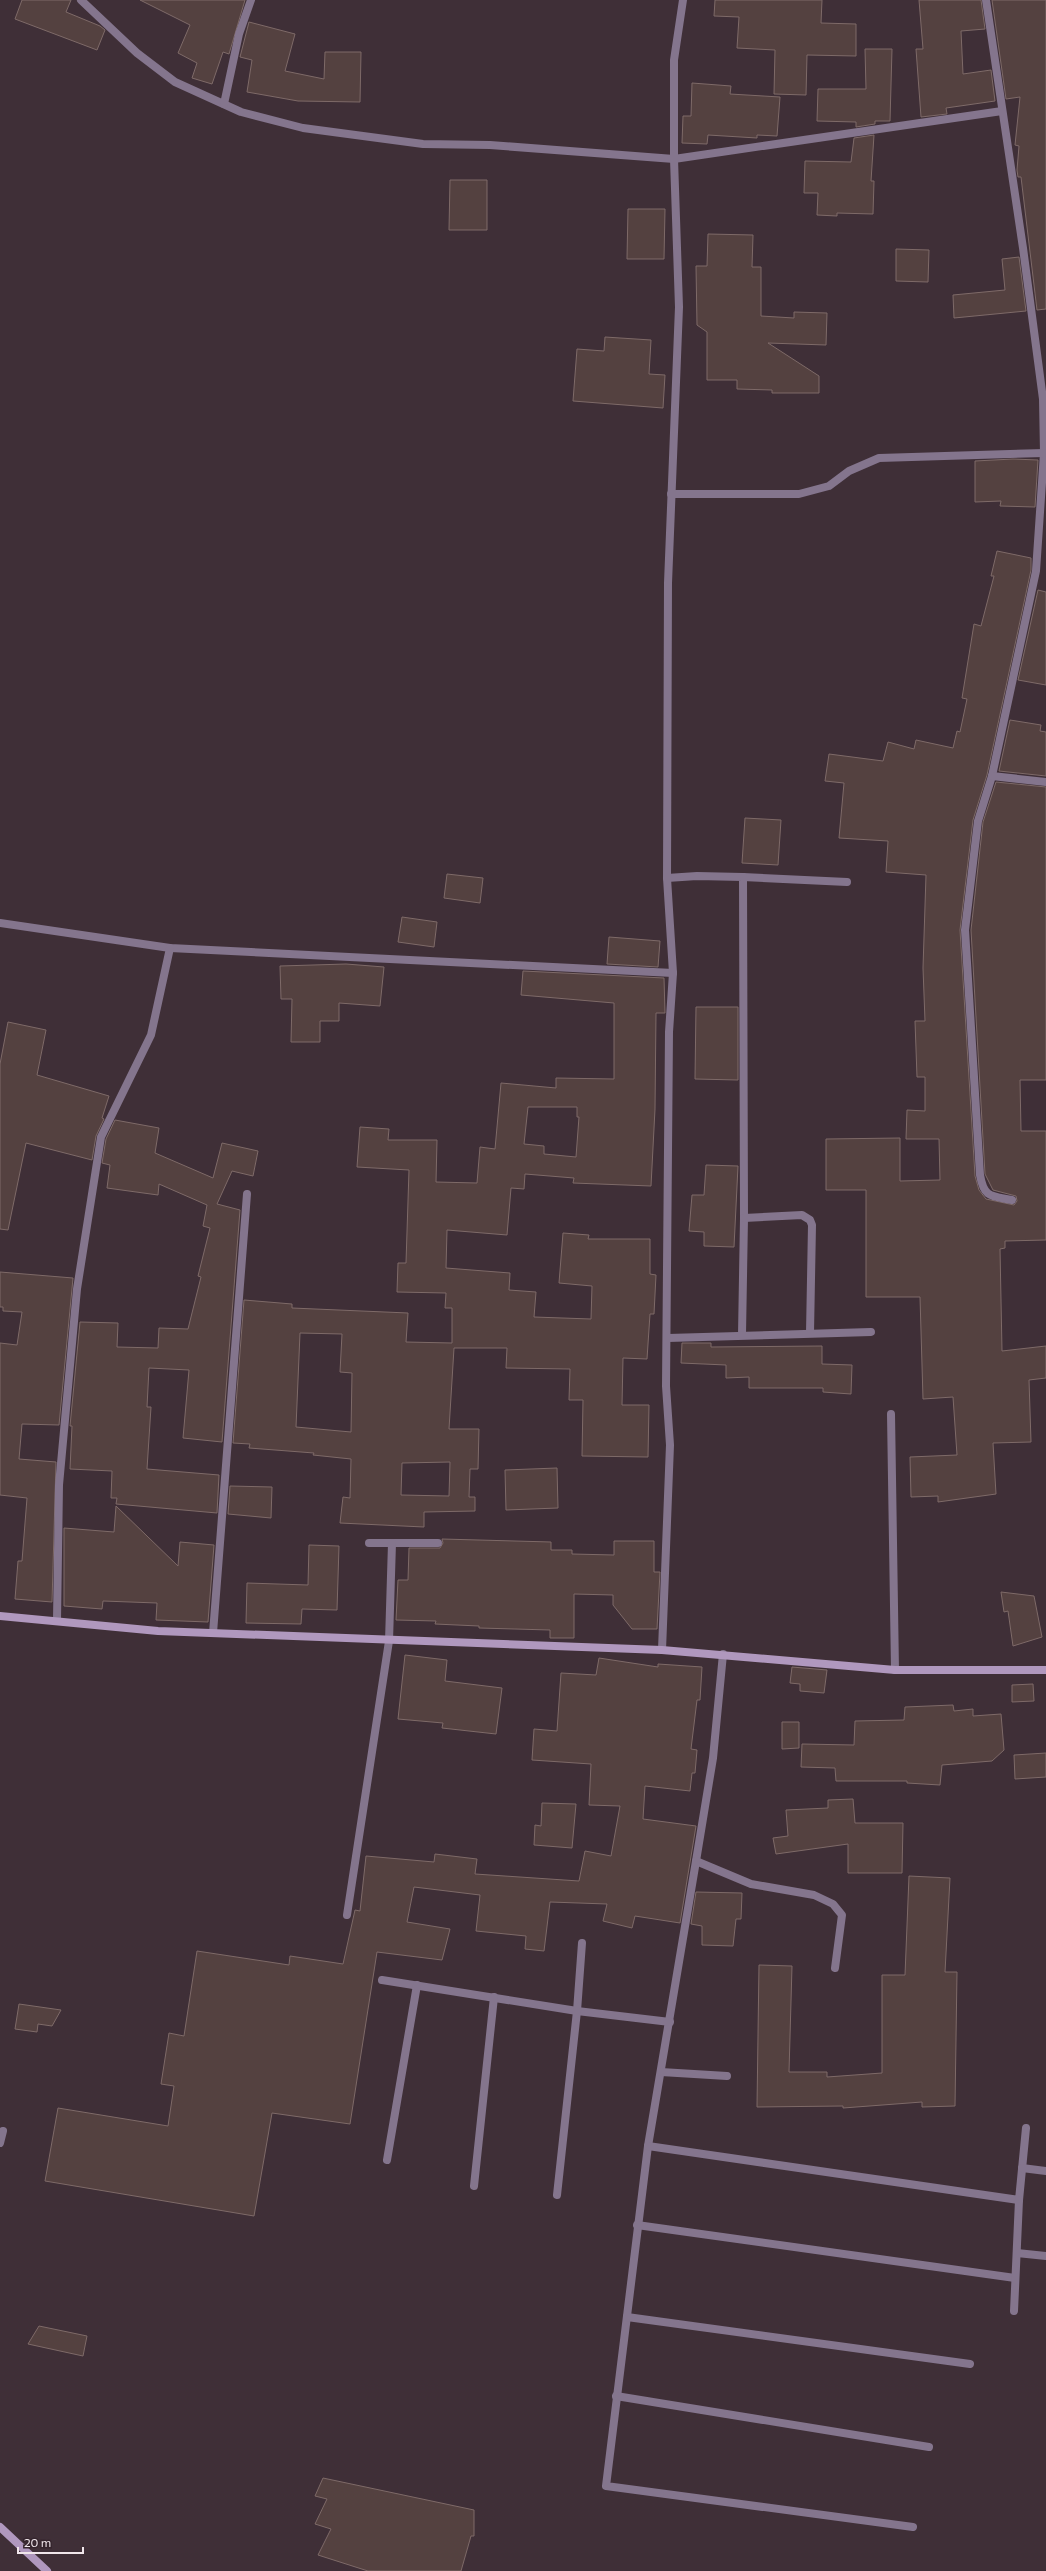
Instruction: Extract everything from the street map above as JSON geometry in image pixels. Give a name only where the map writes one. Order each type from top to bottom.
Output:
[{"type":"street","points":[[81,0],[137,52],[175,82],[241,112],[303,128],[424,144],[490,145],[674,160],[1002,111]]},
{"type":"street","points":[[224,104],[239,34],[250,0]]},
{"type":"street","points":[[662,1650],[670,1445],[666,1386],[668,1338],[669,1032],[673,973],[667,878],[666,744],[671,494],[679,307],[674,160],[674,60],[683,0]]},
{"type":"street","points":[[986,0],[1023,248],[1043,399],[1044,453],[1036,571],[992,776],[978,821],[965,930],[982,1188],[991,1197],[1012,1200]]},
{"type":"street","points":[[671,494],[799,494],[829,486],[849,471],[879,458],[1044,453]]},
{"type":"street","points":[[992,776],[1046,782]]},
{"type":"street","points":[[667,878],[697,876],[743,877],[847,882]]},
{"type":"street","points":[[742,1336],[744,1218],[743,877]]},
{"type":"street","points":[[0,923],[170,948],[673,973]]},
{"type":"street","points":[[57,1621],[59,1485],[76,1297],[101,1137],[151,1035],[170,948]]},
{"type":"street","points":[[213,1633],[247,1194]]},
{"type":"street","points":[[744,1218],[802,1215],[810,1220],[812,1225],[810,1333]]},
{"type":"street","points":[[668,1338],[871,1332]]},
{"type":"street","points":[[892,1414],[895,1670]]},
{"type":"street","points":[[369,1543],[438,1543]]},
{"type":"street","points":[[347,1915],[389,1641],[392,1543]]},
{"type":"street","points":[[0,1616],[158,1631],[389,1641],[662,1650],[723,1654],[895,1670],[1046,1670]]},
{"type":"street","points":[[723,1654],[713,1758],[670,2022],[648,2146],[637,2225],[606,2486],[913,2527]]},
{"type":"street","points":[[696,1861],[751,1884],[814,1895],[833,1904],[842,1915],[835,1968]]},
{"type":"street","points":[[557,2195],[577,2011],[582,1943]]},
{"type":"street","points":[[382,1980],[577,2011],[670,2022]]},
{"type":"street","points":[[386,2160],[416,1985]]},
{"type":"street","points":[[474,2186],[494,1997]]},
{"type":"street","points":[[661,2072],[727,2076]]},
{"type":"street","points":[[1014,2311],[1019,2200],[1026,2128]]},
{"type":"street","points":[[0,2143],[3,2131]]},
{"type":"street","points":[[648,2146],[1019,2200]]},
{"type":"street","points":[[1022,2168],[1046,2171]]},
{"type":"street","points":[[637,2225],[1015,2278]]},
{"type":"street","points":[[1017,2253],[1046,2256]]},
{"type":"street","points":[[627,2317],[970,2364]]},
{"type":"street","points":[[616,2396],[929,2448]]},
{"type":"street","points":[[0,2527],[47,2571]]},
{"type":"building","points":[[22,0],[71,0],[66,12],[100,26],[105,30],[97,50],[15,19]]},
{"type":"building","points":[[140,0],[245,0],[229,54],[223,52],[212,84],[192,78],[197,63],[178,53],[190,25]]},
{"type":"building","points":[[715,0],[822,0],[821,23],[856,24],[856,56],[807,55],[806,95],[774,94],[775,50],[737,48],[739,17],[714,16]]},
{"type":"building","points":[[919,0],[981,0],[985,29],[961,31],[963,74],[991,70],[995,101],[946,108],[947,114],[921,117],[916,49],[923,49]]},
{"type":"building","points":[[992,0],[1046,0],[1046,309],[1037,310],[1021,177],[1018,177],[1017,170],[1019,146],[1015,145],[1020,97],[1006,99]]},
{"type":"building","points":[[249,22],[295,34],[285,71],[324,79],[325,52],[361,52],[360,102],[298,101],[247,92],[252,60],[240,57]]},
{"type":"building","points":[[865,49],[892,49],[890,121],[875,121],[875,124],[856,127],[856,122],[817,121],[818,89],[866,89]]},
{"type":"building","points":[[692,83],[731,86],[730,94],[780,97],[777,136],[757,135],[757,138],[708,135],[707,144],[682,143],[683,116],[691,116]]},
{"type":"building","points":[[874,135],[871,181],[874,181],[873,214],[837,213],[837,216],[817,215],[818,193],[804,193],[805,161],[851,162],[854,138]]},
{"type":"building","points":[[450,180],[487,180],[487,230],[449,230]]},
{"type":"building","points":[[628,209],[665,209],[664,259],[627,259]]},
{"type":"building","points":[[708,234],[753,235],[752,267],[761,267],[761,316],[794,318],[794,312],[827,313],[826,345],[768,343],[819,376],[819,393],[772,393],[772,390],[737,389],[737,380],[707,380],[707,332],[697,325],[696,266],[707,266]]},
{"type":"building","points":[[896,249],[929,250],[928,282],[896,281]]},
{"type":"building","points":[[1019,257],[1026,311],[954,318],[953,295],[1005,290],[1002,259]]},
{"type":"building","points":[[605,337],[651,340],[649,374],[665,375],[663,408],[573,401],[577,349],[604,351]]},
{"type":"building","points":[[1013,459],[1038,460],[1035,507],[1000,506],[1001,501],[975,502],[975,461]]},
{"type":"building","points":[[997,551],[1031,558],[1031,570],[987,775],[973,820],[960,930],[975,1176],[979,1190],[986,1199],[1014,1205],[1017,1201],[1016,1196],[993,1190],[985,1174],[971,930],[983,822],[996,782],[1046,787],[1046,1080],[1020,1080],[1021,1131],[1046,1131],[1046,1240],[1005,1241],[1005,1248],[1000,1249],[1002,1351],[1046,1346],[1046,1378],[1029,1380],[1031,1442],[993,1443],[996,1494],[938,1502],[938,1496],[911,1497],[910,1457],[957,1455],[953,1397],[923,1399],[920,1297],[866,1297],[866,1190],[826,1190],[826,1139],[900,1138],[900,1181],[940,1180],[939,1139],[906,1139],[907,1110],[925,1111],[925,1077],[917,1077],[915,1021],[925,1021],[923,968],[926,875],[886,872],[888,841],[839,838],[844,783],[825,781],[829,754],[883,761],[888,742],[914,749],[916,740],[953,748],[957,731],[960,732],[967,699],[962,698],[974,624],[981,626],[994,576],[991,576]]},
{"type":"building","points":[[1038,590],[1046,592],[1046,685],[1018,680]]},
{"type":"building","points":[[1010,720],[1041,725],[1040,731],[1046,732],[1046,776],[999,771]]},
{"type":"building","points":[[745,818],[781,820],[778,865],[742,863]]},
{"type":"building","points":[[447,874],[483,878],[480,903],[444,898]]},
{"type":"building","points":[[402,917],[437,922],[434,947],[398,942]]},
{"type":"building","points":[[609,937],[660,941],[658,967],[607,964]]},
{"type":"building","points":[[346,964],[384,967],[380,1006],[339,1003],[339,1021],[320,1021],[320,1042],[291,1042],[292,999],[281,999],[280,966]]},
{"type":"building","points":[[523,971],[664,978],[665,1013],[656,1013],[655,1109],[651,1186],[573,1183],[574,1178],[525,1174],[524,1189],[511,1188],[507,1235],[447,1230],[446,1268],[510,1273],[509,1290],[536,1292],[534,1317],[591,1319],[592,1286],[559,1283],[563,1233],[589,1235],[588,1239],[650,1239],[650,1274],[656,1275],[654,1314],[650,1314],[647,1359],[623,1358],[622,1405],[649,1405],[648,1457],[582,1456],[583,1400],[569,1400],[570,1369],[506,1368],[507,1348],[454,1348],[449,1429],[479,1429],[478,1469],[470,1469],[469,1497],[475,1497],[475,1511],[424,1512],[424,1527],[340,1523],[343,1497],[350,1498],[351,1459],[313,1455],[314,1453],[249,1448],[250,1444],[233,1443],[244,1300],[292,1304],[292,1308],[408,1313],[406,1342],[452,1343],[452,1308],[445,1308],[446,1293],[397,1292],[398,1263],[406,1263],[409,1170],[357,1167],[360,1127],[389,1129],[388,1140],[437,1140],[436,1182],[477,1183],[480,1147],[495,1149],[501,1083],[556,1088],[556,1078],[614,1079],[614,1003],[521,995]],"holes":[[[528,1107],[577,1107],[577,1117],[579,1117],[576,1157],[544,1154],[544,1146],[524,1144]],[[300,1333],[342,1334],[340,1372],[352,1373],[351,1432],[296,1427]],[[450,1462],[449,1496],[401,1495],[402,1463]]]},
{"type":"building","points":[[696,1007],[738,1007],[738,1080],[695,1079]]},
{"type":"building","points":[[8,1022],[46,1030],[37,1075],[109,1096],[102,1118],[104,1119],[96,1136],[92,1160],[26,1143],[8,1230],[0,1229],[0,1064]]},
{"type":"building","points":[[115,1120],[159,1128],[155,1153],[213,1178],[222,1143],[258,1151],[253,1176],[232,1171],[217,1204],[240,1210],[222,1442],[183,1438],[189,1370],[149,1368],[147,1407],[151,1407],[147,1469],[219,1475],[217,1513],[116,1504],[117,1498],[111,1498],[112,1471],[70,1469],[72,1426],[70,1426],[80,1322],[118,1323],[117,1347],[158,1348],[159,1328],[188,1329],[201,1277],[198,1276],[210,1228],[203,1226],[207,1205],[159,1184],[158,1195],[107,1188],[110,1165],[102,1163],[106,1139]]},
{"type":"building","points":[[706,1165],[738,1166],[734,1247],[704,1246],[704,1232],[689,1231],[692,1195],[704,1195]]},
{"type":"building","points":[[0,1272],[73,1278],[59,1425],[22,1424],[19,1459],[56,1462],[52,1602],[15,1599],[18,1561],[22,1561],[27,1498],[0,1495],[0,1343],[17,1345],[22,1312],[3,1311],[3,1307],[0,1307]]},
{"type":"building","points":[[682,1343],[711,1343],[711,1347],[822,1346],[822,1364],[852,1365],[851,1394],[823,1392],[823,1388],[749,1388],[749,1377],[726,1378],[726,1365],[681,1363]]},
{"type":"building","points":[[557,1468],[558,1508],[506,1510],[505,1470]]},
{"type":"building","points":[[230,1486],[272,1487],[271,1518],[228,1514]]},
{"type":"building","points":[[116,1506],[178,1566],[180,1542],[214,1545],[208,1622],[156,1620],[157,1603],[103,1601],[102,1609],[64,1606],[64,1528],[114,1532]]},
{"type":"building","points":[[442,1539],[551,1542],[551,1550],[572,1550],[572,1554],[614,1555],[614,1541],[654,1541],[654,1572],[660,1572],[657,1629],[632,1629],[613,1605],[613,1595],[574,1594],[574,1638],[550,1638],[550,1630],[479,1628],[479,1626],[435,1624],[436,1621],[396,1620],[398,1580],[408,1580],[409,1548],[440,1548],[443,1543]]},
{"type":"building","points":[[309,1545],[339,1546],[337,1610],[302,1609],[301,1624],[246,1623],[247,1583],[308,1585]]},
{"type":"building","points":[[1001,1592],[1034,1596],[1042,1637],[1013,1646],[1008,1611],[1004,1612]]},
{"type":"building","points":[[405,1655],[447,1660],[445,1681],[502,1688],[496,1734],[442,1728],[443,1723],[398,1719]]},
{"type":"building","points":[[599,1658],[658,1667],[658,1664],[702,1667],[700,1700],[697,1700],[691,1749],[697,1750],[695,1773],[692,1773],[690,1791],[645,1786],[643,1819],[696,1826],[680,1923],[635,1916],[632,1928],[603,1921],[607,1904],[550,1902],[544,1951],[525,1949],[526,1936],[476,1931],[480,1895],[414,1887],[407,1922],[450,1929],[442,1960],[377,1952],[350,2124],[272,2113],[254,2216],[45,2181],[58,2108],[168,2126],[174,2086],[161,2084],[169,2033],[184,2036],[197,1951],[289,1965],[290,1956],[343,1964],[355,1910],[360,1911],[366,1856],[434,1862],[435,1854],[477,1859],[475,1874],[579,1881],[585,1851],[611,1856],[620,1806],[589,1805],[591,1764],[532,1760],[534,1729],[557,1731],[561,1673],[596,1675]]},
{"type":"building","points":[[792,1667],[827,1670],[824,1693],[800,1691],[800,1684],[790,1683]]},
{"type":"building","points":[[1033,1684],[1034,1701],[1012,1702],[1012,1685]]},
{"type":"building","points":[[953,1705],[954,1711],[973,1709],[973,1716],[1001,1714],[1004,1750],[992,1761],[942,1765],[940,1785],[907,1783],[907,1781],[836,1781],[835,1768],[801,1767],[802,1744],[854,1745],[855,1721],[904,1720],[905,1707]]},
{"type":"building","points":[[782,1722],[799,1722],[799,1748],[782,1749]]},
{"type":"building","points":[[1046,1753],[1046,1777],[1015,1779],[1014,1755]]},
{"type":"building","points":[[853,1799],[855,1823],[903,1823],[902,1873],[848,1873],[848,1844],[776,1854],[773,1838],[788,1836],[786,1810],[828,1808],[828,1800]]},
{"type":"building","points":[[542,1803],[576,1804],[572,1848],[534,1845],[535,1825],[541,1826]]},
{"type":"building","points":[[909,1876],[950,1878],[945,1972],[957,1972],[955,2106],[922,2107],[922,2102],[843,2108],[843,2106],[757,2107],[759,1965],[792,1966],[789,2072],[827,2072],[827,2077],[882,2073],[882,1975],[905,1975]]},
{"type":"building","points":[[696,1892],[742,1893],[741,1919],[736,1919],[733,1946],[702,1945],[702,1926],[691,1924]]},
{"type":"building","points":[[19,2004],[61,2010],[52,2026],[38,2024],[37,2032],[15,2029]]},
{"type":"building","points":[[39,2326],[87,2336],[83,2356],[28,2344]]},
{"type":"building","points":[[323,2478],[474,2510],[474,2536],[471,2536],[461,2571],[368,2571],[318,2555],[331,2529],[315,2524],[327,2499],[315,2496]]}]
